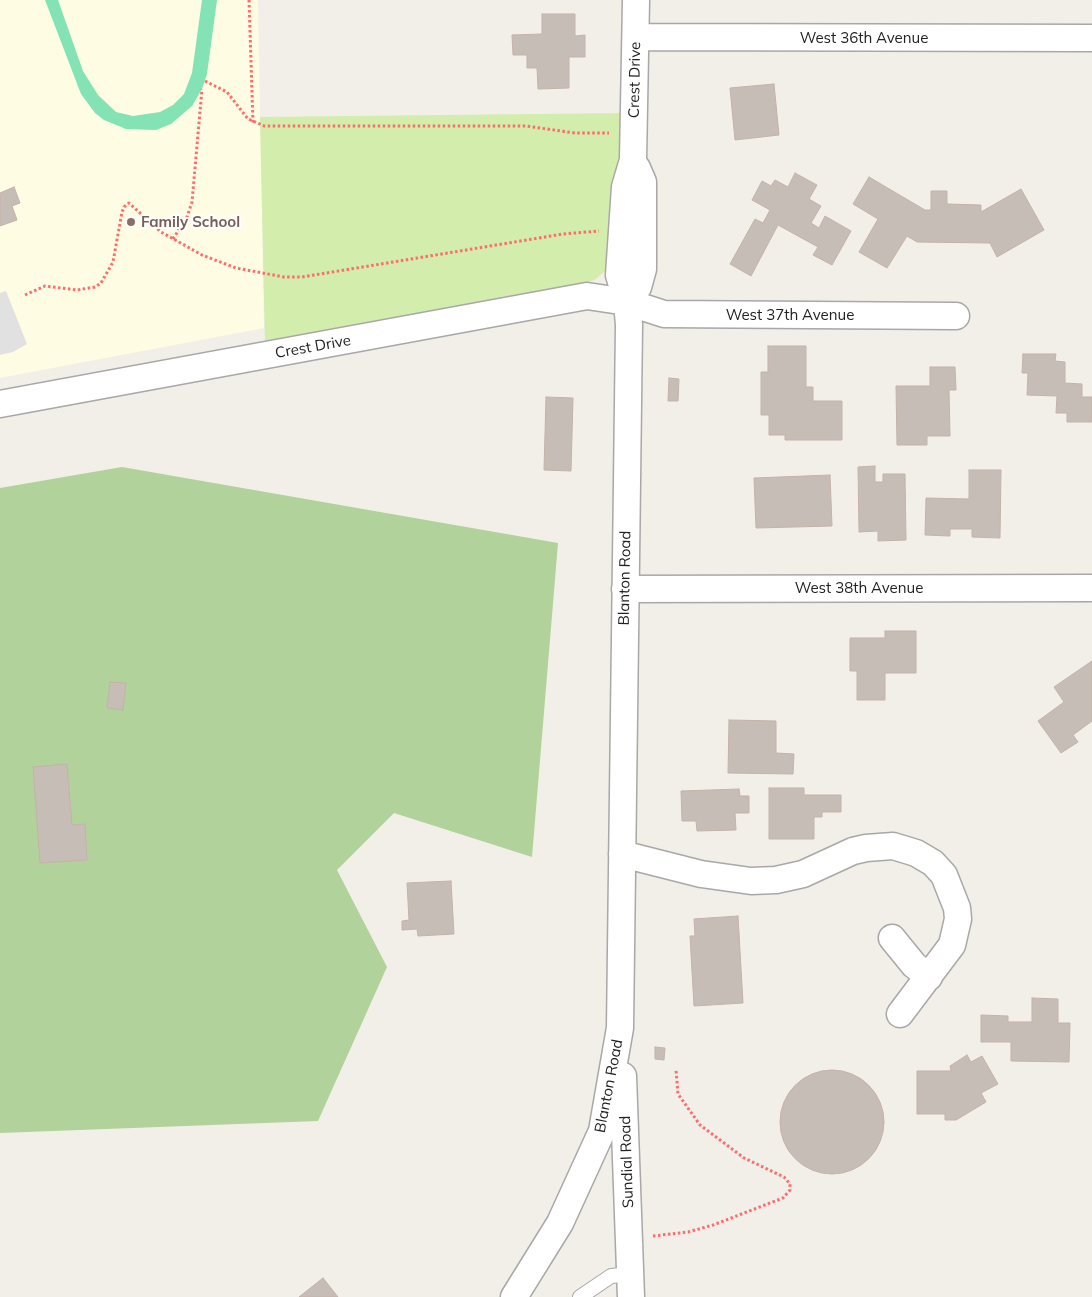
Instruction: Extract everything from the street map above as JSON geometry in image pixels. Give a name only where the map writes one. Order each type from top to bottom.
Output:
[{"type":"street","name":"Crest Drive","points":[[633,160],[636,0]]},
{"type":"street","name":"West 36th Avenue","points":[[636,37],[1092,38]]},
{"type":"street","name":"Blanton Road","points":[[514,1297],[560,1223],[602,1131],[620,1028],[629,325],[627,302],[619,275],[623,247],[625,187],[633,160]]},
{"type":"street","points":[[627,302],[638,287],[643,269],[643,182],[633,160]]},
{"type":"street","name":"Crest Drive","points":[[0,404],[587,296],[627,302]]},
{"type":"street","name":"West 37th Avenue","points":[[627,302],[664,314],[956,316]]},
{"type":"street","name":"West 38th Avenue","points":[[625,589],[1092,588]]},
{"type":"street","points":[[622,854],[701,874],[751,881],[776,880],[803,874],[853,851],[866,848],[892,846],[910,850],[933,863],[944,875],[957,908],[956,934],[952,945],[900,1014]]},
{"type":"street","points":[[892,938],[914,965],[929,977]]},
{"type":"street","name":"Sundial Road","points":[[620,1028],[631,1286]]},
{"type":"lane","points":[[580,1297],[611,1276],[631,1286]]},
{"type":"path","points":[[249,0],[253,123]]},
{"type":"path","points":[[205,81],[227,92],[240,111],[253,123],[270,126],[533,126],[575,132],[634,133]]},
{"type":"path","points":[[173,239],[187,217],[192,202],[202,89]]},
{"type":"path","points":[[25,295],[45,286],[77,290],[95,287],[101,283],[113,262],[118,224],[126,204],[131,203],[146,219],[173,239],[202,255],[236,268],[292,277],[590,231],[610,231],[608,245],[623,247]]},
{"type":"path","points":[[630,1238],[688,1232],[713,1225],[783,1198],[790,1190],[790,1184],[784,1177],[744,1158],[700,1125],[678,1094],[676,1070]]},
{"type":"shaded area","name":"Family School","points":[[0,0],[258,0],[264,328],[0,378]]},
{"type":"shaded area","points":[[6,291],[27,344],[13,352],[0,355],[0,293]]},
{"type":"green space","points":[[45,0],[58,0],[83,71],[98,95],[116,112],[133,116],[160,112],[173,105],[184,94],[192,73],[202,0],[217,0],[207,74],[202,89],[192,106],[171,124],[156,130],[126,129],[104,120],[95,113],[81,94]]},
{"type":"green space","points":[[626,113],[606,270],[596,279],[582,285],[265,344],[260,117]]},
{"type":"green space","points":[[122,467],[558,543],[532,857],[394,813],[337,870],[387,967],[318,1121],[0,1133],[0,488]]},
{"type":"building","points":[[542,14],[575,14],[575,36],[585,35],[585,57],[569,57],[569,88],[538,89],[537,68],[527,68],[527,55],[513,55],[512,35],[542,34]]},
{"type":"building","points":[[774,84],[779,135],[735,140],[730,88]]},
{"type":"building","points":[[795,173],[817,185],[809,199],[821,206],[811,223],[819,228],[825,216],[851,231],[832,265],[813,255],[818,247],[778,225],[751,276],[730,264],[755,219],[763,223],[770,210],[752,200],[762,181],[771,186],[775,180],[788,187]]},
{"type":"building","points":[[869,177],[925,210],[931,210],[931,191],[947,191],[947,204],[981,205],[981,212],[1021,189],[1044,230],[997,257],[990,243],[917,242],[907,236],[887,268],[859,252],[878,219],[853,204]]},
{"type":"building","points":[[14,187],[20,203],[12,206],[17,220],[0,226],[0,193]]},
{"type":"building","points":[[768,346],[806,346],[806,387],[813,387],[813,401],[842,401],[842,440],[785,440],[785,435],[769,435],[769,415],[761,415],[761,372],[768,372]]},
{"type":"building","points":[[1023,354],[1056,354],[1055,361],[1065,362],[1065,383],[1082,384],[1082,397],[1092,397],[1092,422],[1067,422],[1067,413],[1056,413],[1057,396],[1027,395],[1028,373],[1022,373]]},
{"type":"building","points":[[930,367],[955,367],[956,390],[949,390],[950,436],[927,436],[927,445],[897,445],[896,386],[930,386]]},
{"type":"building","points":[[669,378],[679,379],[678,401],[668,401]]},
{"type":"building","points":[[546,397],[573,398],[571,471],[544,470]]},
{"type":"building","points":[[875,466],[875,482],[883,482],[883,474],[905,474],[906,540],[878,541],[878,531],[859,532],[858,467]]},
{"type":"building","points":[[969,470],[1001,470],[1000,538],[972,537],[972,529],[950,529],[950,536],[925,535],[926,498],[969,499]]},
{"type":"building","points":[[830,475],[832,526],[756,528],[754,478]]},
{"type":"building","points":[[885,631],[916,631],[916,673],[885,673],[885,700],[857,700],[857,671],[850,671],[850,638],[885,638]]},
{"type":"building","points":[[1092,661],[1092,721],[1073,735],[1078,742],[1061,753],[1038,721],[1064,702],[1054,687]]},
{"type":"building","points":[[110,682],[126,683],[123,710],[107,708]]},
{"type":"building","points":[[729,720],[776,721],[776,753],[794,754],[793,774],[728,773]]},
{"type":"building","points":[[67,764],[72,825],[85,824],[87,860],[40,863],[33,767]]},
{"type":"building","points":[[769,788],[804,788],[804,795],[841,795],[841,812],[822,812],[822,817],[814,817],[814,839],[769,839]]},
{"type":"building","points":[[739,789],[740,796],[749,796],[749,813],[735,813],[736,830],[697,831],[696,821],[682,821],[681,791]]},
{"type":"building","points":[[451,881],[454,934],[418,936],[417,929],[402,930],[402,921],[409,920],[407,883]]},
{"type":"building","points":[[738,916],[743,1003],[694,1006],[690,936],[695,936],[694,919]]},
{"type":"building","points":[[1032,998],[1058,999],[1058,1023],[1070,1023],[1069,1062],[1011,1061],[1011,1042],[981,1042],[981,1015],[1008,1016],[1008,1022],[1032,1022]]},
{"type":"building","points":[[655,1047],[665,1048],[664,1060],[655,1059]]},
{"type":"building","points":[[967,1055],[971,1062],[982,1056],[998,1084],[981,1093],[986,1102],[956,1120],[945,1120],[945,1114],[917,1114],[917,1071],[951,1071],[950,1066]]},
{"type":"building","points":[[832,1070],[852,1074],[869,1085],[880,1102],[884,1122],[880,1142],[869,1159],[852,1170],[832,1174],[812,1170],[795,1159],[784,1142],[780,1122],[784,1102],[795,1085],[812,1074]]},
{"type":"building","points":[[323,1278],[338,1297],[299,1297]]},
{"type":"place","name":"Family School","points":[[131,222]]}]
